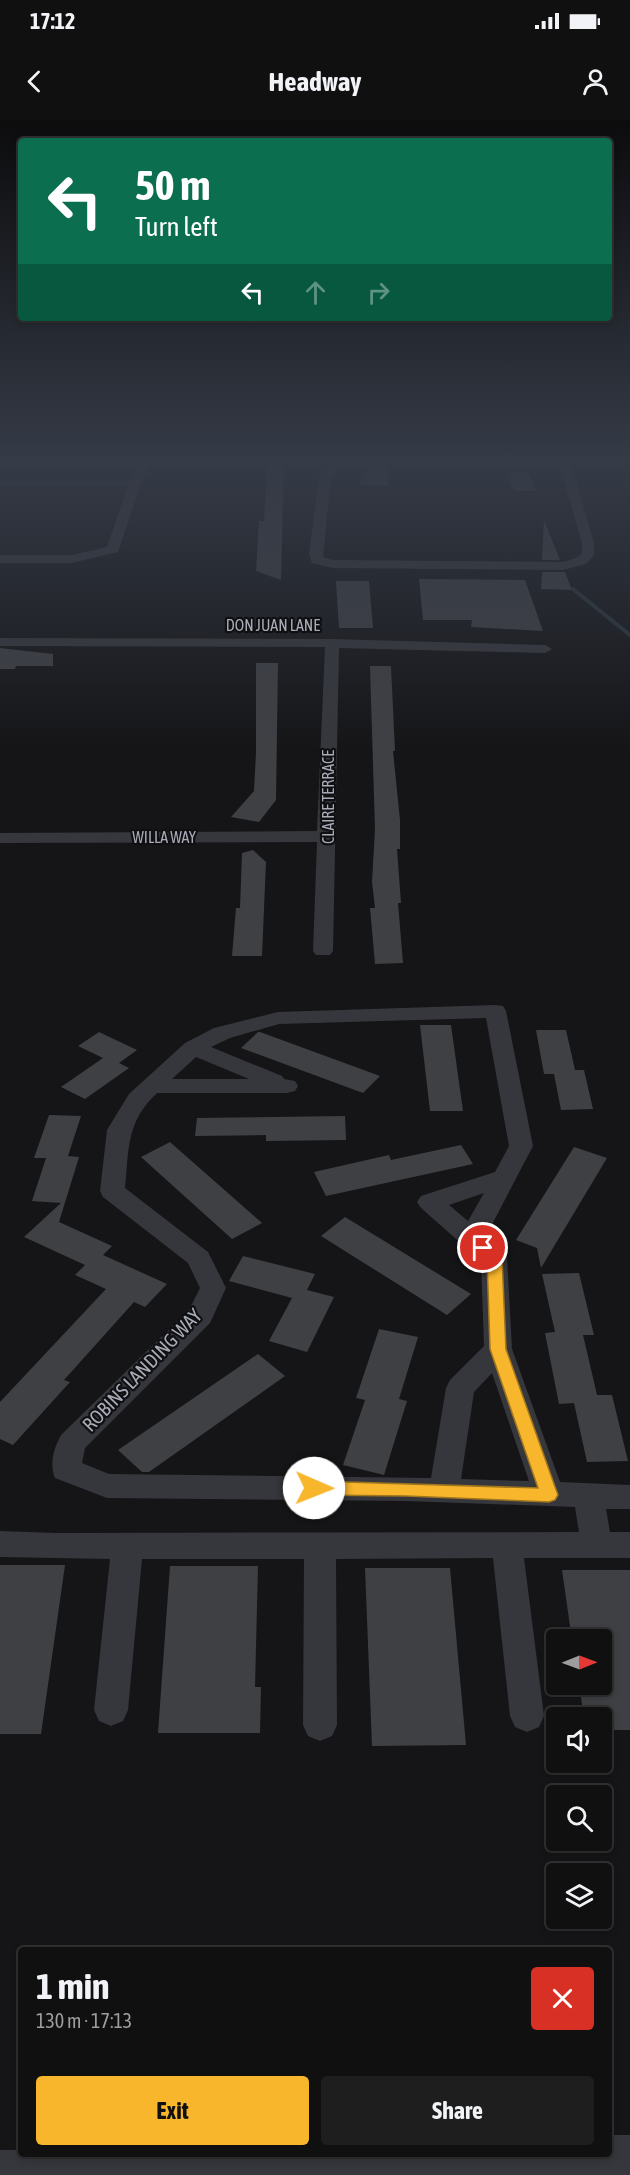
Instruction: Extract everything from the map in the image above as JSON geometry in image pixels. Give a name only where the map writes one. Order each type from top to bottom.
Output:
[{"type":"street","points":[[0,560],[76,559]]},
{"type":"street","points":[[317,559],[333,564],[511,567],[562,566],[583,559]]},
{"type":"street","name":"DON JUAN LANE","points":[[0,642],[332,643],[545,649]]},
{"type":"street","name":"CLAIRE TERRACE","points":[[323,951],[332,643]]},
{"type":"street","name":"WILLA WAY","points":[[0,838],[328,836]]},
{"type":"street","name":"ROBINS LANDING WAY","points":[[506,1177],[521,1146],[495,1011],[278,1018],[222,1033],[193,1048],[137,1100],[119,1130],[112,1191],[199,1258],[213,1288],[200,1316],[71,1443],[66,1469],[107,1486],[444,1491],[630,1497]]},
{"type":"street","points":[[151,1086],[287,1086],[193,1048]]},
{"type":"street","points":[[472,1238],[506,1177]]},
{"type":"street","points":[[506,1177],[430,1202],[494,1258],[498,1349],[549,1495]]},
{"type":"street","points":[[444,1491],[460,1388],[498,1349]]},
{"type":"street","points":[[589,1497],[597,1545]]},
{"type":"street","points":[[0,1544],[630,1545]]},
{"type":"street","points":[[111,1710],[127,1546]]},
{"type":"street","points":[[320,1546],[320,1725]]},
{"type":"street","points":[[507,1546],[527,1716]]},
{"type":"street","points":[[612,2156],[630,2156]]},
{"type":"street","points":[[0,2172],[591,2157]]},
{"type":"building","points":[[257,559],[282,559],[281,580],[256,571]]},
{"type":"building","points":[[542,572],[565,572],[572,590],[541,589]]},
{"type":"building","points":[[419,579],[525,580],[543,631],[471,627],[472,620],[423,620]]},
{"type":"building","points":[[336,581],[369,581],[373,628],[339,628]]},
{"type":"building","points":[[0,648],[53,654],[53,666],[16,666],[15,669],[0,669]]},
{"type":"building","points":[[256,663],[278,663],[276,800],[259,822],[231,817],[254,791]]},
{"type":"building","points":[[370,666],[391,666],[395,751],[393,751],[400,820],[400,849],[397,849],[401,903],[398,903],[403,963],[375,964],[370,908],[375,908],[372,882],[375,829]]},
{"type":"building","points":[[253,850],[266,862],[262,956],[232,956],[236,908],[240,908],[242,853]]},
{"type":"building","points":[[420,1025],[451,1025],[463,1111],[430,1111]]},
{"type":"building","points":[[536,1030],[566,1030],[575,1070],[584,1070],[593,1109],[561,1110],[554,1074],[544,1074]]},
{"type":"building","points":[[99,1032],[137,1050],[119,1063],[129,1068],[85,1099],[61,1087],[103,1058],[78,1046]]},
{"type":"building","points":[[258,1032],[380,1076],[363,1093],[241,1048]]},
{"type":"building","points":[[49,1115],[81,1116],[68,1156],[79,1157],[59,1222],[112,1246],[103,1255],[167,1284],[145,1307],[134,1302],[64,1380],[70,1382],[13,1445],[0,1439],[0,1402],[106,1289],[75,1275],[85,1265],[24,1237],[61,1203],[32,1201],[46,1158],[34,1158]]},
{"type":"building","points":[[345,1116],[346,1140],[266,1141],[266,1135],[195,1136],[197,1118]]},
{"type":"building","points":[[170,1142],[262,1223],[232,1239],[141,1157]]},
{"type":"building","points":[[461,1145],[473,1164],[326,1196],[314,1172],[389,1155],[391,1160]]},
{"type":"building","points":[[574,1147],[607,1158],[541,1268],[537,1248],[516,1240]]},
{"type":"building","points":[[345,1217],[471,1294],[447,1315],[321,1236]]},
{"type":"building","points":[[243,1256],[315,1274],[307,1290],[334,1297],[307,1352],[269,1341],[292,1298],[229,1281]]},
{"type":"building","points":[[579,1273],[594,1335],[583,1335],[597,1395],[612,1395],[628,1461],[587,1462],[574,1403],[559,1404],[545,1333],[555,1332],[542,1274]]},
{"type":"building","points":[[379,1329],[418,1337],[399,1399],[407,1401],[384,1475],[343,1465],[365,1400],[356,1398]]},
{"type":"building","points":[[258,1354],[285,1376],[149,1472],[142,1472],[118,1450]]},
{"type":"building","points":[[0,1565],[65,1565],[41,1734],[0,1734]]},
{"type":"building","points":[[170,1566],[258,1566],[255,1687],[261,1687],[260,1733],[158,1733]]},
{"type":"building","points":[[365,1568],[450,1568],[466,1745],[372,1746]]},
{"type":"building","points":[[562,1570],[630,1570],[630,1730],[612,1730],[612,1707],[582,1707],[581,1695],[612,1695],[612,1629],[570,1629]]},
{"type":"waterway","points":[[573,589],[630,635]]},
{"type":"route","points":[[314,1488],[549,1495],[498,1349],[494,1258],[483,1248]]}]
